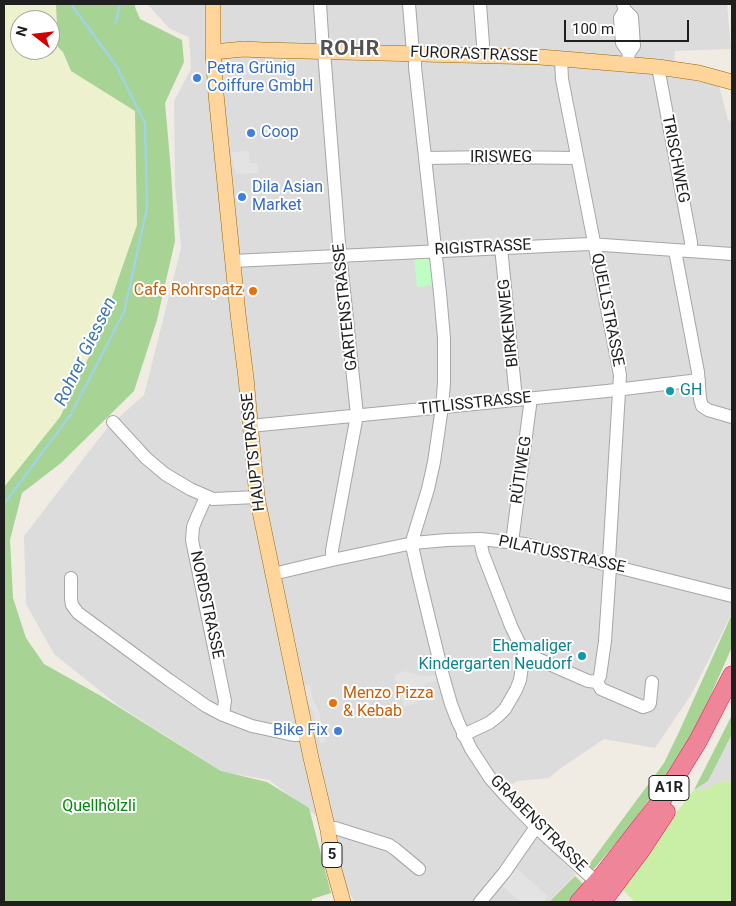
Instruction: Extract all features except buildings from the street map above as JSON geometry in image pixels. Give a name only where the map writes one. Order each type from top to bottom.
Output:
[{"type":"highway","name":"A1R","points":[[585,895],[663,798],[703,733],[732,675]]},
{"type":"highway","name":"A1R","points":[[585,895],[666,812],[704,755],[732,700]]},
{"type":"highway","points":[[602,902],[641,850],[666,812]]},
{"type":"main road","name":"HAUPTSTRASSE","points":[[213,4],[213,52],[216,94],[257,497],[326,822],[333,866],[343,900]]},
{"type":"main road","name":"FURORASTRASSE","points":[[213,52],[244,49],[483,55],[561,59],[628,58],[658,67],[698,73],[732,82]]},
{"type":"street","name":"GARTENSTRASSE","points":[[320,4],[340,256],[358,415],[332,546],[332,560]]},
{"type":"street","points":[[409,4],[444,338],[444,383],[434,462],[413,543]]},
{"type":"street","points":[[480,4],[483,55]]},
{"type":"street","points":[[624,7],[632,17],[634,46],[628,58]]},
{"type":"street","name":"QUELLSTRASSE","points":[[561,59],[562,79],[620,375],[605,641],[600,676],[597,682]]},
{"type":"street","name":"TRISCHWEG","points":[[658,67],[691,242],[691,251]]},
{"type":"street","name":"IRISWEG","points":[[425,158],[577,158]]},
{"type":"street","name":"RIGISTRASSE","points":[[233,261],[594,244],[732,254]]},
{"type":"street","name":"BIRKENWEG","points":[[501,247],[516,399]]},
{"type":"street","points":[[676,250],[702,406],[708,410],[732,417]]},
{"type":"street","name":"TITLISSTRASSE","points":[[250,426],[699,380]]},
{"type":"street","name":"RÜTIWEG","points":[[512,542],[531,398]]},
{"type":"street","points":[[113,422],[146,458],[165,474],[206,497],[224,500],[257,497]]},
{"type":"street","name":"NORDSTRASSE","points":[[206,497],[193,527],[192,540],[226,701],[223,715]]},
{"type":"street","points":[[463,735],[489,723],[505,709],[520,680],[524,653],[511,626],[483,554],[481,539]]},
{"type":"street","name":"PILATUSSTRASSE","points":[[273,574],[413,543],[481,539],[512,542],[732,595]]},
{"type":"street","name":"GRABENSTRASSE","points":[[413,543],[419,577],[443,676],[463,735],[490,778],[536,827],[585,895]]},
{"type":"street","points":[[70,578],[72,605],[78,614],[211,709],[252,726],[295,735],[306,734]]},
{"type":"street","points":[[524,653],[588,681],[597,682],[601,689],[643,706],[650,703],[652,682]]},
{"type":"street","points":[[326,822],[335,828],[389,845],[419,870]]},
{"type":"street","points":[[480,902],[504,873],[536,827]]},
{"type":"shaded area","points":[[149,4],[727,4],[731,49],[675,51],[673,76],[719,86],[728,120],[732,121],[732,587],[727,598],[732,599],[732,613],[691,695],[655,748],[604,739],[549,778],[517,781],[496,794],[576,874],[548,902],[355,902],[346,888],[333,829],[269,780],[223,772],[119,706],[54,654],[26,604],[24,536],[108,427],[144,395],[181,248],[175,185],[174,101],[191,69],[189,37],[170,29]]},
{"type":"shaded area","points":[[249,151],[249,163],[257,163],[258,173],[236,174],[235,168],[233,168],[232,152]]},
{"type":"shaded area","points":[[406,671],[415,675],[437,675],[438,681],[429,682],[417,690],[421,701],[404,707],[394,675]]},
{"type":"shaded area","points":[[310,685],[313,700],[319,711],[326,742],[320,743],[313,712],[307,701],[304,686]]},
{"type":"shaded area","points":[[732,734],[732,782],[724,781],[708,789],[694,790],[708,781]]},
{"type":"shaded area","points":[[517,869],[548,896],[543,902],[521,902],[502,886]]},
{"type":"green space","points":[[4,4],[56,4],[56,10],[10,10],[10,60],[60,60],[60,49],[71,71],[135,111],[137,225],[97,340],[60,417],[4,487]]},
{"type":"green space","name":"Quellhölzli","points":[[56,4],[135,4],[140,19],[182,40],[184,62],[165,103],[175,241],[157,320],[134,391],[61,463],[22,493],[10,540],[13,598],[26,638],[44,664],[101,696],[221,771],[267,782],[309,808],[331,893],[312,899],[312,902],[4,902],[4,487],[60,417],[97,340],[137,225],[135,111],[71,71],[60,49],[60,10],[56,10]]},
{"type":"green space","points":[[414,256],[430,257],[436,285],[417,287]]},
{"type":"green space","points":[[732,614],[732,647],[690,742],[628,829],[593,870],[588,866],[664,763]]},
{"type":"green space","points":[[732,715],[732,734],[708,781],[694,790]]},
{"type":"green space","points":[[724,781],[732,782],[732,902],[635,902],[619,886],[694,790],[708,789],[714,784]]},
{"type":"green space","points":[[575,876],[602,902],[549,902]]},
{"type":"waterway","name":"Rohrer Giessen","points":[[4,504],[71,414],[124,312],[147,208],[145,123],[117,67],[71,4]]},
{"type":"waterway","points":[[116,22],[120,4]]},
{"type":"place","name":"Petra Grünig Coiffure GmbH","points":[[197,78]]},
{"type":"place","name":"Coop","points":[[251,133]]},
{"type":"place","name":"Dila Asian Market","points":[[242,197]]},
{"type":"place","name":"Cafe Rohrspatz","points":[[253,291]]},
{"type":"place","name":"GH","points":[[670,391]]},
{"type":"place","name":"Ehemaliger Kindergarten Neudorf","points":[[582,656]]},
{"type":"place","name":"Menzo Pizza & Kebab","points":[[333,703]]},
{"type":"place","name":"Bike Fix","points":[[338,731]]},
{"type":"district","name":"ROHR","points":[[350,50]]}]
